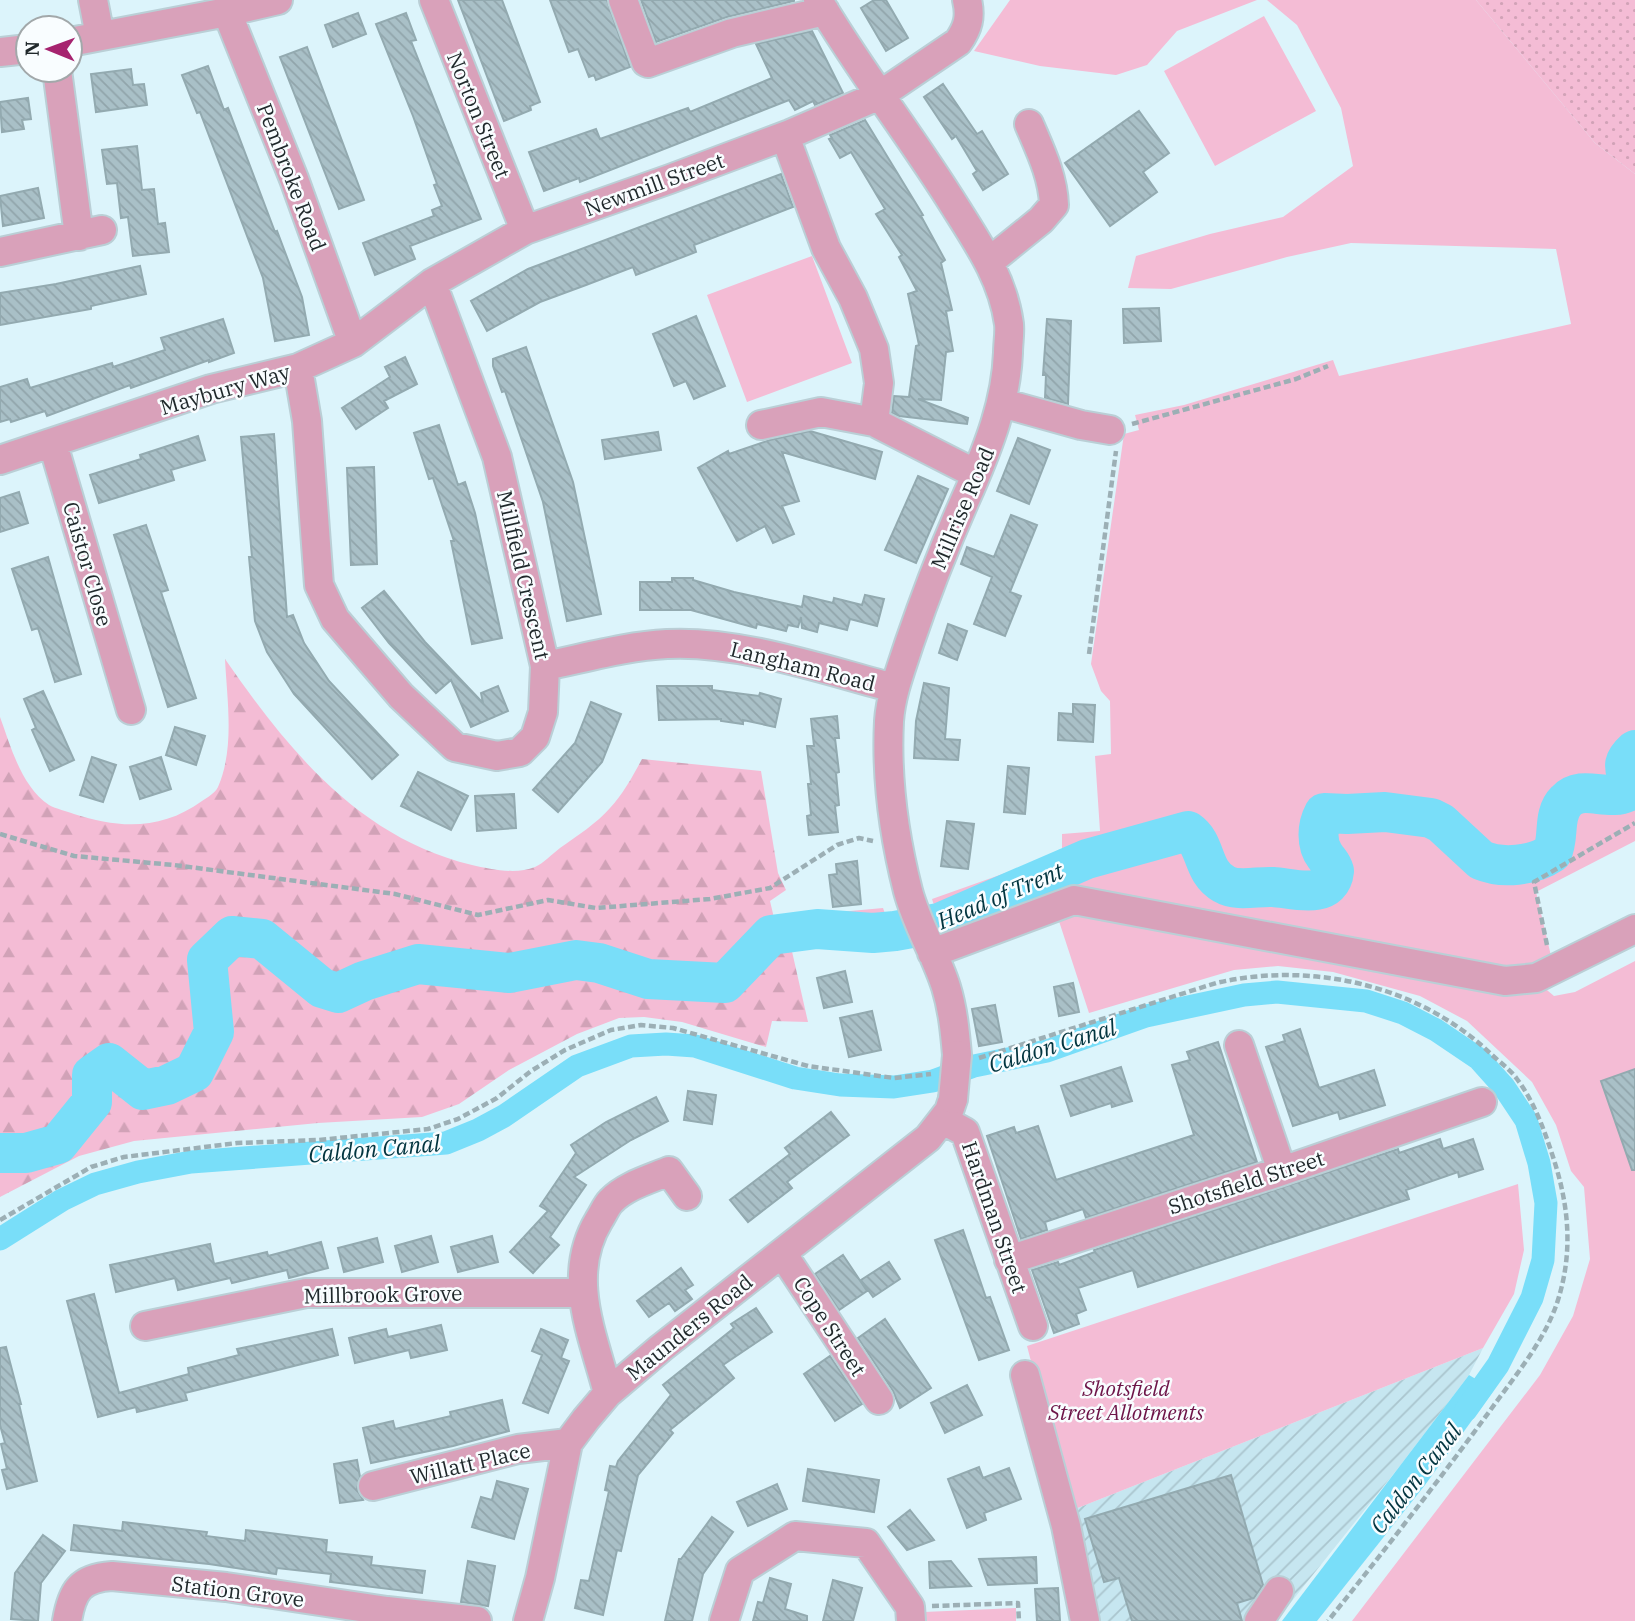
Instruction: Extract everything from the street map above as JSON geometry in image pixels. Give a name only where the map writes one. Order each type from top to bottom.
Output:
[{"type":"street","points":[[93,0],[100,36]]},
{"type":"street","points":[[84,39],[278,0]]},
{"type":"street","name":"Norton Street","points":[[434,0],[525,230]]},
{"type":"street","points":[[623,0],[646,62],[651,63],[732,33],[822,6]]},
{"type":"street","name":"Newmill Street","points":[[432,283],[525,230],[785,136],[880,95],[958,42],[966,31],[971,14],[970,1]]},
{"type":"street","name":"Millrise Road","points":[[822,6],[846,47],[921,152],[989,262],[998,283],[1009,325],[1008,365],[993,436],[943,550],[894,688],[890,717],[890,799],[899,846],[914,906],[946,988],[955,1023],[957,1055],[948,1110]]},
{"type":"street","name":"Pembroke Road","points":[[227,12],[295,179],[353,342]]},
{"type":"street","points":[[0,252],[90,233],[60,84]]},
{"type":"street","points":[[989,262],[1041,220],[1054,205],[1047,168],[1029,124]]},
{"type":"street","points":[[785,136],[826,248],[853,298],[874,349],[879,383],[874,422]]},
{"type":"street","name":"Maybury Way","points":[[0,460],[211,389],[298,368],[353,342],[432,283]]},
{"type":"street","name":"Millfield Crescent","points":[[298,368],[307,421],[319,585],[335,619],[401,696],[455,747],[497,756],[520,752],[535,737],[543,712],[545,666],[497,457],[432,283]]},
{"type":"street","points":[[1002,403],[1081,425],[1110,430]]},
{"type":"street","points":[[761,425],[821,412],[874,422],[976,474]]},
{"type":"street","name":"Caistor Close","points":[[53,444],[118,696]]},
{"type":"street","name":"Langham Road","points":[[545,666],[627,649],[668,644],[730,646],[894,688]]},
{"type":"street","points":[[930,948],[1074,900],[1505,981],[1536,978],[1635,929]]},
{"type":"street","points":[[1239,1045],[1282,1171]]},
{"type":"street","name":"Shotsfield Street","points":[[1009,1259],[1282,1171],[1482,1102]]},
{"type":"street","name":"Maunders Road","points":[[528,1621],[540,1578],[568,1443],[608,1393],[928,1138],[948,1110]]},
{"type":"street","name":"Hardman Street","points":[[948,1110],[965,1132],[1033,1326]]},
{"type":"street","points":[[608,1393],[582,1293],[582,1261],[594,1228],[610,1201],[637,1184],[669,1171],[687,1196]]},
{"type":"street","name":"Cope Street","points":[[782,1253],[879,1400]]},
{"type":"street","name":"Millbrook Grove","points":[[145,1326],[306,1293],[582,1293]]},
{"type":"street","points":[[1025,1375],[1066,1526],[1085,1621]]},
{"type":"street","name":"Willatt Place","points":[[373,1486],[518,1449],[568,1443]]},
{"type":"street","points":[[724,1621],[740,1571],[795,1536],[866,1543],[910,1614]]},
{"type":"street","name":"Station Grove","points":[[68,1621],[73,1598],[85,1582],[112,1576],[226,1587],[387,1611],[477,1621]]},
{"type":"street","points":[[1259,1621],[1279,1591]]},
{"type":"path","points":[[1089,654],[1117,455],[1110,430],[1296,379],[1328,366]]},
{"type":"path","points":[[1553,970],[1534,882],[1635,823]]},
{"type":"path","points":[[0,835],[74,856],[174,865],[396,894],[478,915],[548,900],[596,908],[710,899],[770,888],[837,845],[859,838],[899,846]]},
{"type":"path","points":[[910,1614],[1018,1603],[1019,1621]]},
{"type":"shaded area","points":[[1483,1348],[1469,1375],[1276,1621],[1092,1621],[1070,1511]]},
{"type":"green space","points":[[1010,0],[1257,0],[1177,31],[1147,65],[1116,75],[1040,66],[974,51]]},
{"type":"green space","points":[[1267,0],[1476,0],[1595,143],[1635,174],[1635,841],[1536,892],[1551,956],[1539,966],[1518,970],[1255,922],[1078,886],[1038,892],[943,935],[932,899],[1062,853],[1062,834],[1100,831],[1095,756],[1111,754],[1110,701],[1101,691],[1091,664],[1124,434],[1139,430],[1135,415],[1184,405],[1333,360],[1339,376],[1571,324],[1556,249],[1351,243],[1287,257],[1171,289],[1128,288],[1136,256],[1210,234],[1283,217],[1353,166],[1341,108],[1297,25]]},
{"type":"green space","points":[[1476,0],[1635,0],[1635,174],[1595,143]]},
{"type":"green space","points":[[1264,16],[1316,111],[1215,166],[1164,71]]},
{"type":"green space","points":[[812,256],[852,363],[747,402],[707,295]]},
{"type":"green space","points":[[225,659],[274,726],[301,757],[361,812],[395,834],[432,852],[479,867],[520,871],[542,863],[605,814],[615,803],[642,759],[761,771],[778,873],[786,890],[770,901],[774,918],[883,908],[895,942],[791,947],[808,1022],[772,1021],[766,1047],[682,1022],[644,1017],[619,1018],[577,1034],[509,1070],[459,1104],[422,1117],[318,1123],[134,1141],[79,1156],[0,1197],[0,717],[24,777],[39,797],[49,805],[108,822],[156,822],[187,810],[211,795],[218,787],[227,756],[228,740]]},
{"type":"green space","points":[[1082,910],[1541,985],[1554,996],[1575,992],[1635,961],[1635,1621],[1352,1621],[1540,1375],[1573,1316],[1590,1259],[1584,1187],[1571,1171],[1556,1125],[1532,1082],[1467,1021],[1420,996],[1333,972],[1278,966],[1234,970],[1089,1013],[1057,915]]},
{"type":"green space","name":"Shotsfield Street Allotments","points":[[1518,1184],[1524,1250],[1514,1294],[1483,1348],[1070,1511],[1027,1346]]},
{"type":"green space","points":[[1016,1608],[1016,1621],[924,1621],[924,1612]]},
{"type":"water","points":[[1469,1375],[1494,1390],[1425,1485],[1317,1621],[1282,1621]]},
{"type":"building","points":[[458,0],[502,0],[540,102],[530,106],[531,110],[504,121]]},
{"type":"building","points":[[550,0],[607,0],[630,67],[596,80],[594,75],[589,77],[578,49],[569,52]]},
{"type":"building","points":[[641,0],[794,1],[727,17],[656,42]]},
{"type":"building","points":[[874,0],[886,0],[908,38],[886,51],[861,8]]},
{"type":"building","points":[[358,13],[366,34],[333,47],[325,25]]},
{"type":"building","points":[[406,13],[416,40],[411,41],[481,219],[410,246],[415,259],[375,275],[363,243],[434,216],[432,210],[442,206],[413,116],[376,24]]},
{"type":"building","points":[[812,31],[843,93],[815,105],[813,101],[795,110],[789,100],[580,182],[579,178],[544,191],[529,152],[596,129],[600,139],[688,108],[690,112],[772,78],[756,44]]},
{"type":"building","points":[[307,47],[364,200],[339,209],[280,57]]},
{"type":"building","points":[[208,66],[224,110],[228,108],[302,297],[309,335],[275,341],[263,278],[200,112],[197,113],[182,75]]},
{"type":"building","points":[[131,69],[133,85],[144,84],[147,105],[96,112],[91,74]]},
{"type":"building","points":[[943,84],[977,134],[982,131],[1008,174],[983,190],[973,174],[977,171],[956,136],[952,139],[924,97]]},
{"type":"building","points":[[28,98],[31,119],[22,120],[24,129],[2,132],[0,102]]},
{"type":"building","points":[[1139,111],[1169,153],[1143,172],[1157,192],[1110,226],[1065,163]]},
{"type":"building","points":[[865,120],[923,215],[921,216],[945,260],[941,263],[952,310],[946,311],[953,351],[946,352],[941,400],[918,399],[968,418],[967,424],[892,413],[894,396],[909,397],[916,346],[919,345],[908,294],[917,291],[899,257],[902,255],[876,214],[885,209],[851,152],[840,158],[829,139],[832,138],[830,135]]},
{"type":"building","points":[[137,146],[142,190],[154,189],[158,224],[165,223],[169,252],[133,256],[128,217],[121,218],[117,183],[107,184],[102,150]]},
{"type":"building","points":[[781,174],[793,207],[694,245],[696,252],[636,275],[633,267],[540,302],[487,331],[471,301],[528,269]]},
{"type":"building","points":[[38,188],[44,218],[3,226],[0,196]]},
{"type":"building","points":[[140,266],[146,294],[91,306],[91,309],[0,325],[0,293]]},
{"type":"building","points":[[1159,308],[1161,341],[1124,343],[1123,309]]},
{"type":"building","points":[[696,316],[725,386],[694,399],[686,381],[674,386],[653,334]]},
{"type":"building","points":[[223,319],[234,353],[131,388],[130,385],[47,416],[45,411],[11,422],[10,419],[0,422],[0,387],[27,379],[30,388],[112,363],[113,367],[165,350],[161,338]]},
{"type":"building","points":[[1047,319],[1071,321],[1068,404],[1045,398],[1046,375],[1043,375]]},
{"type":"building","points":[[526,347],[573,482],[601,614],[567,621],[543,502],[505,391],[502,392],[493,366],[493,359]]},
{"type":"building","points":[[405,357],[417,384],[384,401],[388,408],[356,429],[342,408],[390,377],[385,367]]},
{"type":"building","points":[[439,425],[458,485],[465,482],[475,513],[502,638],[472,644],[451,541],[454,541],[433,478],[429,479],[414,433]]},
{"type":"building","points":[[810,431],[882,452],[875,479],[782,452],[799,501],[782,506],[794,534],[773,543],[765,526],[737,541],[698,468],[728,451],[729,454],[770,440]]},
{"type":"building","points":[[658,432],[661,450],[605,459],[602,440]]},
{"type":"building","points":[[274,434],[287,617],[293,615],[304,643],[329,681],[398,755],[372,779],[294,694],[267,652],[255,621],[241,437]]},
{"type":"building","points":[[198,436],[205,460],[171,470],[174,480],[99,503],[90,475],[141,459],[140,455]]},
{"type":"building","points":[[1018,438],[1050,450],[1029,504],[997,491]]},
{"type":"building","points":[[374,467],[377,564],[351,565],[347,468]]},
{"type":"building","points":[[918,476],[948,489],[916,563],[885,550]]},
{"type":"building","points":[[19,492],[28,523],[0,532],[0,498]]},
{"type":"building","points":[[1011,515],[1037,525],[1010,592],[1021,596],[1005,636],[974,624],[992,577],[961,564],[967,547],[994,557]]},
{"type":"building","points":[[146,525],[168,590],[161,592],[196,698],[168,707],[114,535]]},
{"type":"building","points":[[48,557],[81,674],[55,682],[38,628],[32,630],[12,569]]},
{"type":"building","points":[[672,578],[693,578],[734,592],[802,607],[804,596],[833,603],[834,598],[862,605],[865,595],[884,599],[877,626],[850,619],[847,630],[819,623],[817,632],[802,628],[801,617],[798,627],[788,625],[786,631],[757,624],[756,628],[691,610],[640,610],[640,582],[672,582]]},
{"type":"building","points":[[384,591],[425,642],[483,703],[481,693],[498,686],[508,711],[471,727],[451,680],[436,693],[389,643],[362,608]]},
{"type":"building","points":[[948,624],[967,631],[957,660],[939,653]]},
{"type":"building","points":[[924,683],[949,688],[945,739],[960,740],[958,760],[914,758],[916,721]]},
{"type":"building","points":[[657,686],[712,686],[712,690],[759,696],[760,693],[781,699],[775,727],[743,720],[743,724],[721,719],[659,720]]},
{"type":"building","points":[[43,691],[74,760],[50,771],[32,730],[36,728],[24,699]]},
{"type":"building","points":[[591,702],[621,714],[602,762],[558,812],[533,790],[575,743]]},
{"type":"building","points":[[1073,704],[1095,705],[1093,742],[1058,740],[1059,713],[1073,714]]},
{"type":"building","points":[[837,716],[839,738],[835,738],[839,805],[835,806],[838,832],[809,835],[807,816],[811,815],[808,784],[811,784],[807,746],[814,746],[811,719]]},
{"type":"building","points":[[175,727],[205,736],[196,765],[166,755]]},
{"type":"building","points":[[92,757],[116,765],[103,802],[80,795]]},
{"type":"building","points":[[161,757],[171,789],[140,799],[130,767]]},
{"type":"building","points":[[1008,766],[1029,768],[1025,814],[1004,812]]},
{"type":"building","points":[[418,772],[468,796],[451,830],[401,806]]},
{"type":"building","points":[[514,794],[516,828],[477,831],[475,796]]},
{"type":"building","points":[[947,821],[974,824],[968,869],[941,866]]},
{"type":"building","points":[[857,861],[861,904],[833,907],[829,875],[837,874],[836,864]]},
{"type":"building","points":[[845,971],[852,1002],[824,1008],[817,978]]},
{"type":"building","points":[[1073,983],[1079,1012],[1059,1016],[1054,987]]},
{"type":"building","points":[[995,1005],[1002,1042],[979,1046],[972,1009]]},
{"type":"building","points":[[872,1011],[881,1050],[849,1057],[840,1018]]},
{"type":"building","points":[[1300,1029],[1319,1088],[1374,1070],[1385,1105],[1340,1119],[1338,1112],[1293,1126],[1266,1047],[1285,1041],[1283,1035]]},
{"type":"building","points":[[1218,1042],[1257,1162],[1086,1218],[1083,1209],[1045,1222],[1047,1230],[1021,1239],[987,1136],[1014,1127],[1016,1133],[1038,1126],[1056,1180],[1194,1135],[1172,1065],[1190,1060],[1187,1052]]},
{"type":"building","points":[[1121,1067],[1132,1101],[1112,1107],[1111,1103],[1071,1116],[1061,1086]]},
{"type":"building","points":[[1635,1069],[1635,1170],[1632,1170],[1601,1081]]},
{"type":"building","points":[[688,1091],[716,1095],[712,1124],[684,1120]]},
{"type":"building","points":[[656,1097],[668,1121],[631,1140],[574,1177],[586,1185],[550,1237],[559,1245],[533,1273],[510,1252],[548,1211],[540,1206],[576,1153],[571,1145],[606,1122]]},
{"type":"building","points":[[831,1112],[849,1135],[787,1182],[792,1188],[748,1222],[730,1200],[790,1154],[785,1148]]},
{"type":"building","points":[[1440,1139],[1443,1149],[1473,1139],[1483,1169],[1459,1177],[1458,1172],[1406,1190],[1409,1199],[1138,1287],[1133,1270],[1078,1288],[1086,1310],[1076,1314],[1079,1324],[1054,1333],[1032,1270],[1058,1262],[1059,1265],[1095,1252],[1094,1250],[1398,1149],[1399,1153]]},
{"type":"building","points":[[963,1230],[986,1298],[990,1297],[1009,1350],[979,1360],[935,1240]]},
{"type":"building","points":[[431,1236],[438,1262],[402,1272],[395,1246]]},
{"type":"building","points":[[492,1236],[498,1262],[458,1272],[451,1247]]},
{"type":"building","points":[[377,1238],[383,1262],[344,1272],[338,1248]]},
{"type":"building","points":[[321,1242],[328,1268],[289,1278],[287,1270],[232,1283],[230,1278],[178,1290],[175,1278],[116,1292],[110,1265],[210,1244],[214,1264],[267,1252],[268,1256]]},
{"type":"building","points":[[843,1255],[867,1291],[839,1310],[815,1274]]},
{"type":"building","points":[[889,1262],[900,1279],[873,1297],[861,1280]]},
{"type":"building","points":[[681,1268],[693,1285],[685,1290],[692,1299],[675,1311],[669,1303],[649,1317],[637,1301]]},
{"type":"building","points":[[94,1294],[119,1393],[189,1374],[188,1368],[239,1355],[237,1349],[332,1329],[338,1355],[185,1393],[187,1400],[137,1412],[136,1407],[98,1417],[67,1301]]},
{"type":"building","points":[[756,1308],[772,1332],[723,1365],[734,1378],[670,1430],[673,1433],[638,1475],[621,1551],[617,1550],[603,1615],[575,1608],[581,1580],[589,1581],[609,1491],[605,1490],[610,1466],[616,1467],[671,1395],[663,1385],[734,1328],[731,1324]]},
{"type":"building","points":[[885,1319],[931,1388],[900,1408],[893,1391],[858,1338]]},
{"type":"building","points":[[441,1325],[447,1350],[411,1358],[409,1350],[355,1363],[349,1338],[386,1329],[388,1337]]},
{"type":"building","points":[[541,1329],[568,1340],[561,1358],[569,1361],[548,1413],[523,1403],[542,1355],[532,1351]]},
{"type":"building","points":[[6,1347],[37,1481],[7,1489],[2,1470],[7,1469],[1,1444],[5,1443],[0,1425],[0,1348]]},
{"type":"building","points":[[830,1356],[862,1404],[835,1421],[804,1374]]},
{"type":"building","points":[[967,1385],[982,1415],[945,1433],[931,1403]]},
{"type":"building","points":[[502,1400],[509,1431],[371,1463],[363,1428],[393,1421],[395,1429],[451,1416],[450,1412]]},
{"type":"building","points":[[357,1460],[360,1477],[357,1489],[363,1500],[340,1503],[334,1464]]},
{"type":"building","points":[[979,1467],[983,1478],[1009,1468],[1021,1499],[984,1513],[986,1520],[967,1528],[948,1479]]},
{"type":"building","points":[[808,1469],[879,1480],[874,1512],[803,1501]]},
{"type":"building","points":[[1231,1475],[1263,1585],[1254,1598],[1237,1603],[1242,1621],[1132,1621],[1119,1578],[1104,1582],[1085,1519]]},
{"type":"building","points":[[497,1481],[528,1489],[514,1539],[472,1527],[481,1497],[492,1500]]},
{"type":"building","points":[[777,1484],[787,1509],[748,1526],[737,1502]]},
{"type":"building","points":[[910,1510],[934,1540],[907,1550],[888,1527]]},
{"type":"building","points":[[712,1517],[733,1532],[703,1574],[692,1621],[665,1621],[679,1559]]},
{"type":"building","points":[[123,1522],[207,1532],[206,1536],[245,1541],[246,1530],[327,1540],[326,1552],[372,1557],[371,1565],[425,1571],[422,1593],[330,1582],[331,1574],[277,1568],[276,1574],[209,1564],[71,1550],[74,1525],[122,1531]]},
{"type":"building","points":[[43,1535],[65,1551],[41,1583],[38,1621],[11,1619],[15,1573]]},
{"type":"building","points":[[1036,1557],[1037,1583],[988,1585],[979,1559]]},
{"type":"building","points":[[468,1561],[495,1566],[488,1606],[461,1602]]},
{"type":"building","points":[[951,1561],[971,1586],[930,1588],[929,1562]]},
{"type":"building","points":[[770,1578],[791,1584],[785,1609],[807,1616],[807,1621],[753,1621],[758,1602],[763,1603]]},
{"type":"building","points":[[833,1580],[862,1588],[853,1621],[823,1621]]},
{"type":"building","points":[[1058,1588],[1060,1621],[1037,1621],[1035,1589]]},
{"type":"waterway","name":"Head of Trent","points":[[0,1153],[26,1153],[58,1144],[92,1102],[92,1075],[109,1063],[143,1090],[167,1085],[194,1072],[214,1032],[207,960],[232,936],[262,939],[322,988],[338,993],[364,981],[418,964],[510,973],[576,960],[599,963],[648,979],[725,983],[771,935],[817,929],[873,933],[939,923],[1087,859],[1188,831],[1198,843],[1211,872],[1224,884],[1235,888],[1273,887],[1310,891],[1326,886],[1334,871],[1319,841],[1319,829],[1324,813],[1385,812],[1431,818],[1441,823],[1481,860],[1498,865],[1536,861],[1552,853],[1559,813],[1572,796],[1588,793],[1613,795],[1629,791],[1625,765],[1635,750]]},
{"type":"waterway","name":"Caldon Canal","points":[[0,1239],[62,1200],[95,1184],[138,1172],[191,1162],[446,1143],[504,1116],[577,1066],[631,1046],[695,1046],[795,1078],[840,1085],[894,1087],[933,1081],[974,1066],[1047,1051],[1146,1016],[1244,995],[1277,992],[1366,1001],[1403,1013],[1436,1030],[1479,1059],[1504,1087],[1526,1120],[1539,1163],[1546,1203],[1543,1260],[1532,1298],[1498,1365],[1466,1410]]}]
